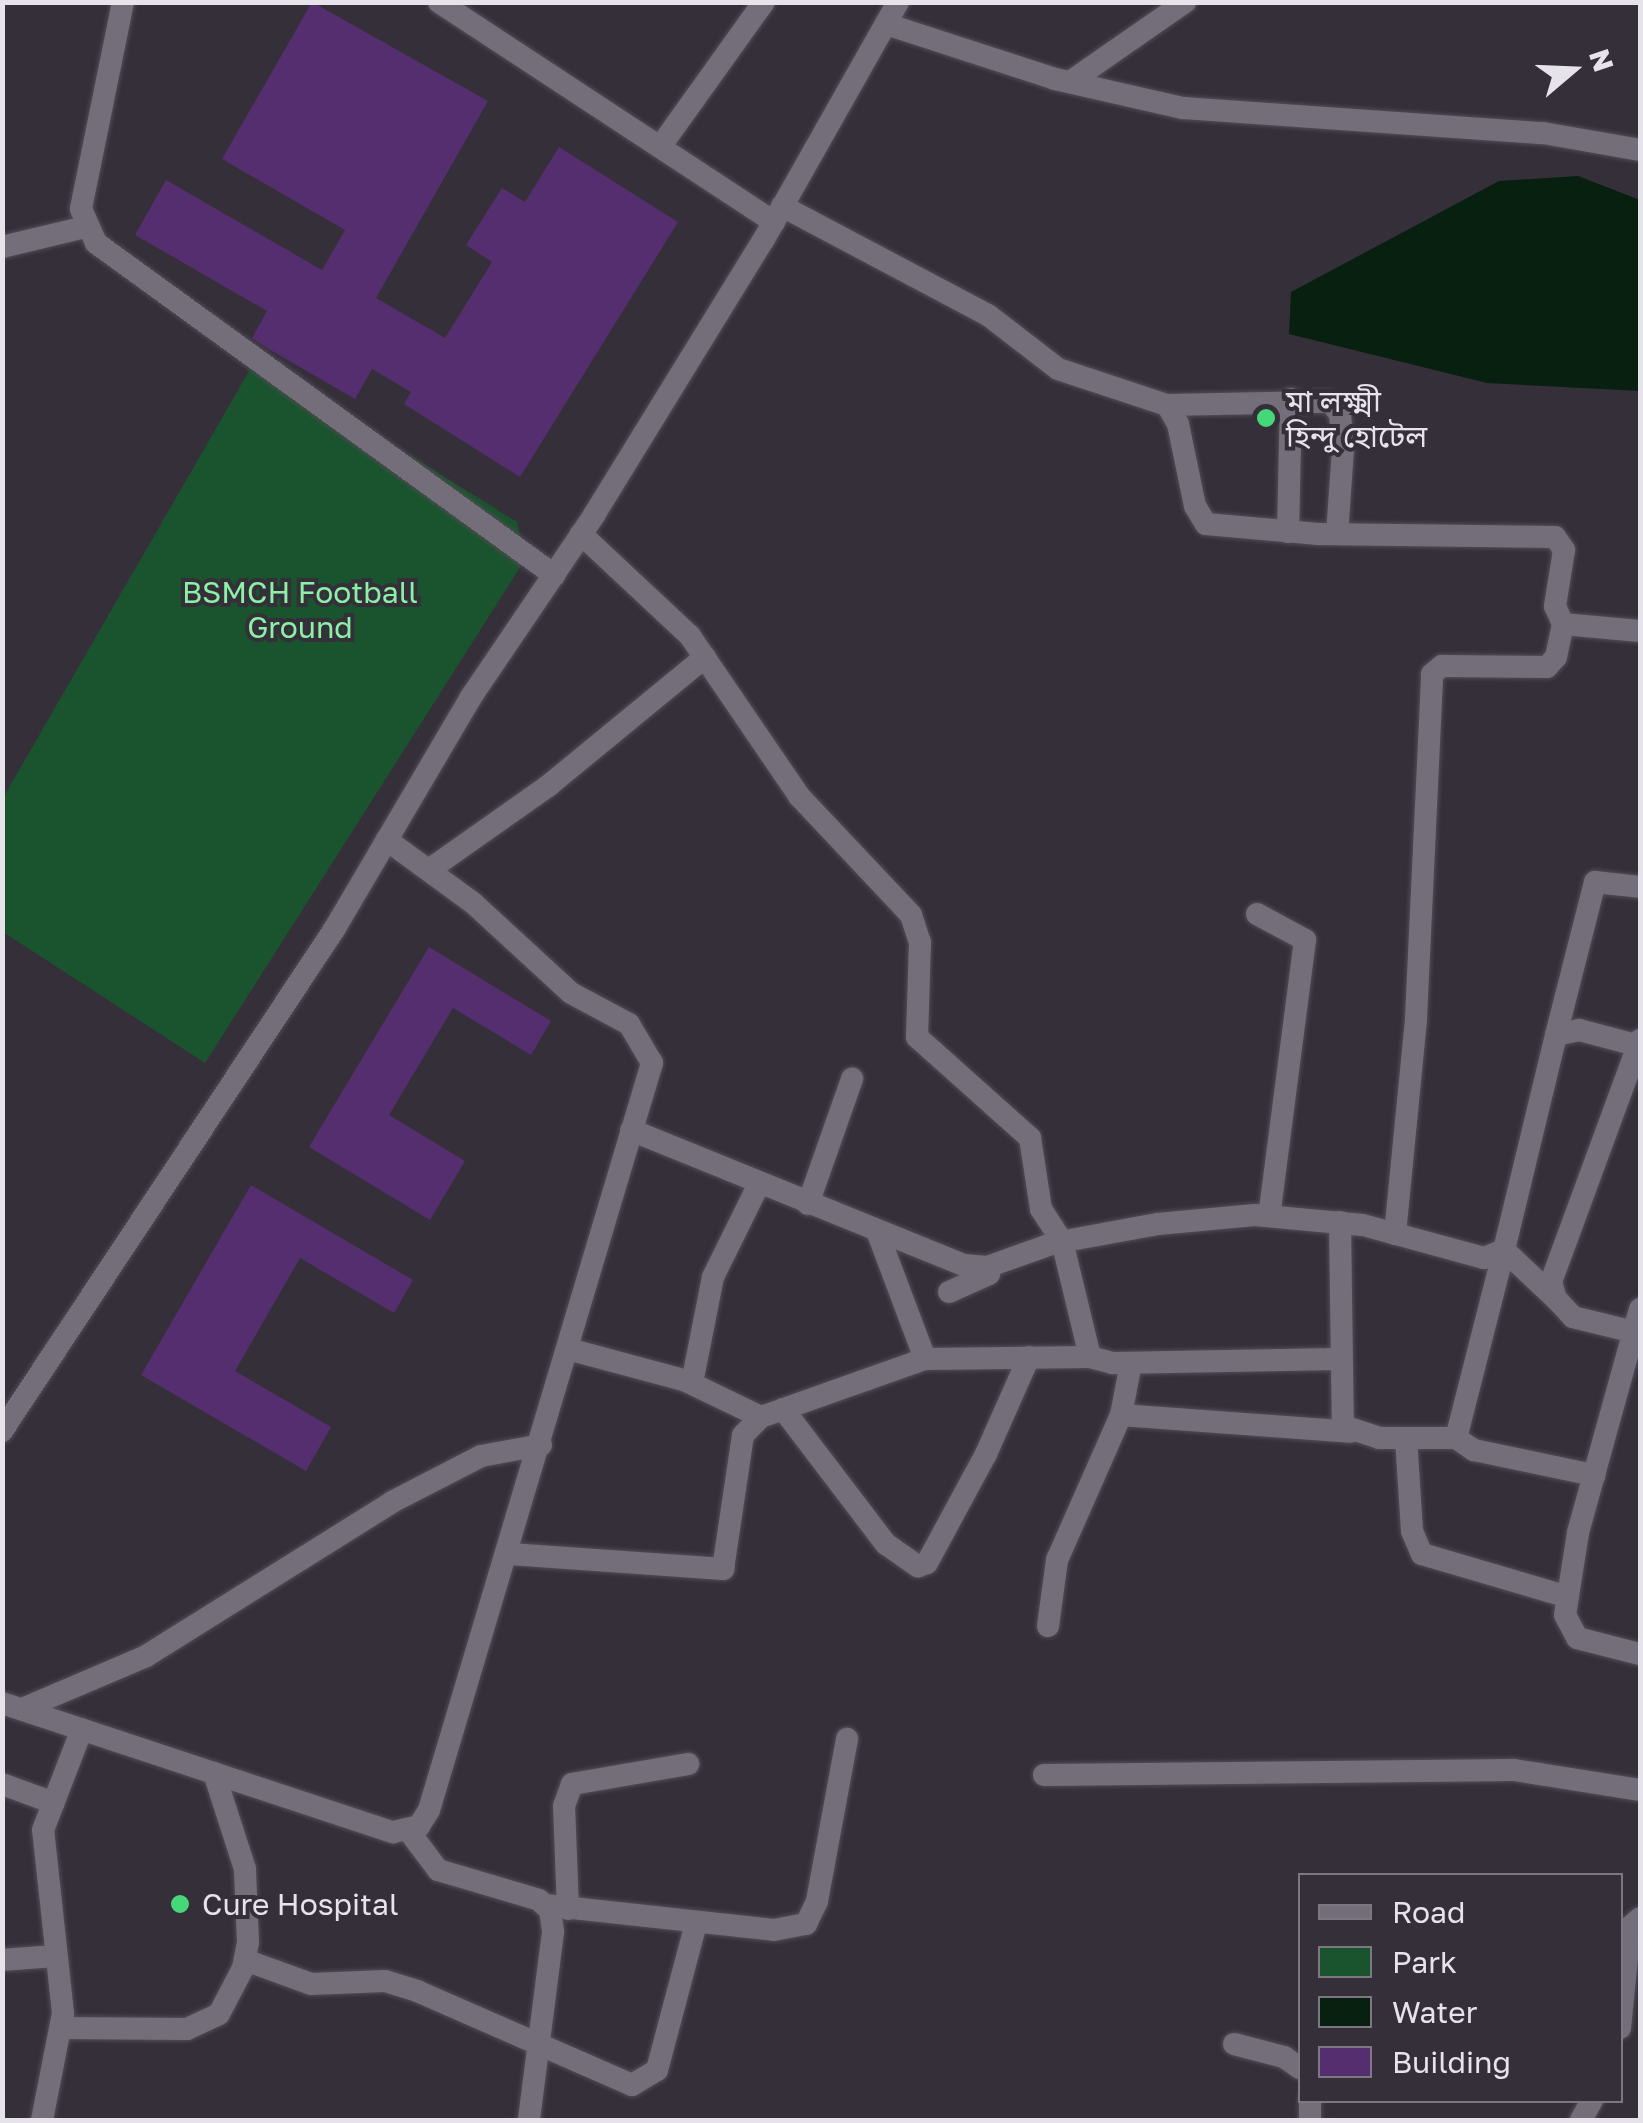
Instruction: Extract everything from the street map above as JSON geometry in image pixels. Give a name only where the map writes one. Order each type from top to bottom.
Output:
[{"type":"street","points":[[122,2],[80,209],[85,227],[96,242],[384,458],[554,575]]},
{"type":"street","points":[[439,2],[660,146],[778,214],[988,315],[1058,370],[1167,405],[1292,399],[1330,402],[1340,414],[1336,534]]},
{"type":"street","points":[[660,146],[764,2]]},
{"type":"street","points":[[4,1425],[387,840],[581,534],[778,214],[898,2]]},
{"type":"street","points":[[1070,82],[1185,2]]},
{"type":"street","points":[[886,24],[1070,82],[1218,112],[1543,133],[1640,150]]},
{"type":"street","points":[[2,247],[85,227]]},
{"type":"street","points":[[1288,532],[1292,399]]},
{"type":"street","points":[[1167,405],[1178,424],[1198,516],[1215,528],[1556,537],[1564,550],[1555,606],[1563,624],[1556,658],[1547,667],[1442,666],[1432,674],[1422,923],[1395,1234]]},
{"type":"street","points":[[581,534],[662,606],[705,657],[799,796],[911,915],[920,942],[917,1037],[1024,1127],[1034,1152],[1042,1209],[1062,1241],[1090,1357]]},
{"type":"street","points":[[1563,624],[1640,631]]},
{"type":"street","points":[[429,870],[548,786],[705,657]]},
{"type":"street","points":[[12,1706],[394,1832],[408,1830],[429,1810],[510,1554],[652,1063],[640,1035],[571,993],[429,870],[387,840]]},
{"type":"street","points":[[1456,1438],[1589,892],[1604,879],[1640,887]]},
{"type":"street","points":[[1257,914],[1305,940],[1269,1216]]},
{"type":"street","points":[[1556,1035],[1579,1030],[1640,1044],[1551,1282],[1556,1299]]},
{"type":"street","points":[[808,1204],[852,1079]]},
{"type":"street","points":[[631,1130],[964,1264],[987,1266],[1062,1241],[1158,1224],[1269,1216],[1340,1222],[1472,1258],[1504,1250]]},
{"type":"street","points":[[692,1383],[713,1277],[759,1184]]},
{"type":"street","points":[[1340,1222],[1340,1416],[1350,1432]]},
{"type":"street","points":[[877,1231],[925,1358]]},
{"type":"street","points":[[1504,1250],[1586,1322],[1634,1332]]},
{"type":"street","points":[[949,1292],[989,1274],[987,1266]]},
{"type":"street","points":[[1639,1650],[1577,1638],[1565,1615],[1594,1476],[1640,1309]]},
{"type":"street","points":[[568,1350],[692,1383],[772,1413],[886,1544],[905,1563],[918,1566],[928,1563],[986,1454],[1029,1356]]},
{"type":"street","points":[[510,1554],[723,1569],[743,1434],[772,1413],[925,1358],[1090,1357],[1132,1363],[1340,1359]]},
{"type":"street","points":[[1048,1626],[1058,1560],[1121,1415],[1132,1363]]},
{"type":"street","points":[[1121,1415],[1406,1438],[1456,1438],[1474,1450],[1594,1476]]},
{"type":"street","points":[[1406,1438],[1412,1531],[1422,1554],[1568,1597]]},
{"type":"street","points":[[12,1706],[156,1650],[392,1502],[481,1456],[541,1445]]},
{"type":"street","points":[[42,2120],[62,2028],[42,1846],[82,1729]]},
{"type":"street","points":[[408,1830],[438,1870],[556,1907],[774,1930],[806,1924],[817,1901],[847,1739]]},
{"type":"street","points":[[529,2120],[556,1907],[564,1806],[572,1784],[688,1764]]},
{"type":"street","points":[[1044,1775],[1514,1770],[1640,1790]]},
{"type":"street","points":[[62,2028],[210,2024],[245,1960],[245,1869],[214,1772]]},
{"type":"street","points":[[2,1784],[54,1803]]},
{"type":"street","points":[[1623,1998],[1632,1918]]},
{"type":"street","points":[[245,1960],[311,1984],[385,1980],[620,2082],[651,2080],[674,2023],[696,1923]]},
{"type":"street","points":[[2,1960],[55,1956]]},
{"type":"street","points":[[1234,2044],[1284,2056],[1298,2066]]},
{"type":"green space","name":"BSMCH Football Ground","points":[[256,359],[517,522],[526,558],[205,1063],[3,932],[3,798]]},
{"type":"water","points":[[1578,176],[1640,200],[1640,391],[1487,383],[1289,334],[1291,292],[1499,181]]},
{"type":"building","points":[[312,2],[488,101],[376,298],[445,338],[492,262],[466,245],[502,188],[525,202],[559,147],[678,222],[520,477],[404,404],[411,392],[372,369],[355,399],[267,348],[252,338],[267,311],[135,235],[166,180],[322,270],[345,230],[222,159]]},
{"type":"building","points":[[429,947],[551,1021],[531,1055],[453,1008],[389,1115],[465,1161],[430,1220],[309,1147]]},
{"type":"building","points":[[251,1185],[413,1280],[394,1313],[300,1258],[235,1371],[331,1427],[306,1471],[141,1375]]},
{"type":"place","name":"মা লক্ষ্মী হিন্দু হোটেল","points":[[1266,418]]},
{"type":"place","name":"Cure Hospital","points":[[180,1904]]}]
